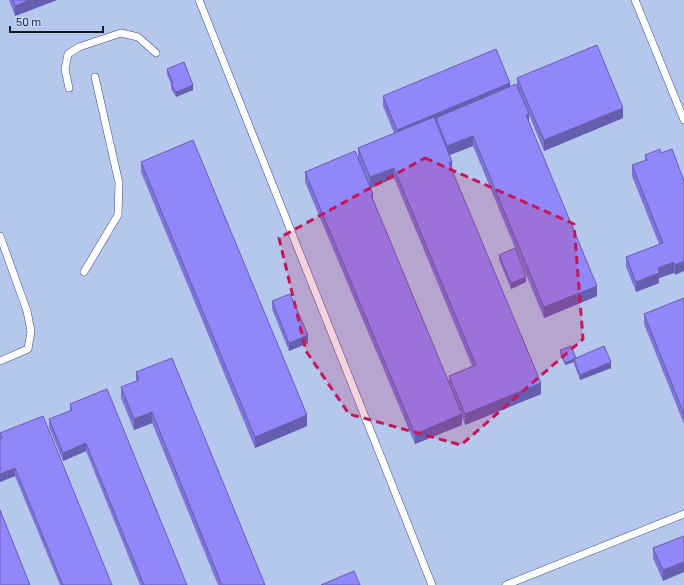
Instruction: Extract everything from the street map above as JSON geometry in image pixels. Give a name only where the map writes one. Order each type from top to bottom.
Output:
[{"type":"lane","points":[[199,0],[432,585]]},
{"type":"lane","points":[[635,0],[684,120]]},
{"type":"lane","points":[[69,88],[65,69],[68,54],[79,47],[121,33],[138,37],[156,53]]},
{"type":"lane","points":[[84,272],[118,215],[119,183],[95,77]]},
{"type":"lane","points":[[0,236],[27,311],[31,331],[28,349],[0,361]]},
{"type":"lane","points":[[506,585],[684,514]]},
{"type":"highlighted area","points":[[425,158],[574,224],[583,339],[461,445],[349,414],[306,351],[279,238]]},
{"type":"building","points":[[13,0],[30,0],[15,6]]},
{"type":"building","points":[[597,45],[623,108],[544,140],[517,78]]},
{"type":"building","points":[[496,49],[510,83],[397,130],[383,96]]},
{"type":"building","points":[[184,62],[193,85],[176,92],[171,84],[173,83],[167,69]]},
{"type":"building","points":[[516,84],[529,114],[526,115],[597,286],[544,307],[473,136],[447,146],[436,118]]},
{"type":"building","points":[[434,117],[452,162],[449,163],[541,383],[465,414],[449,376],[476,365],[394,168],[370,177],[358,148]]},
{"type":"building","points":[[193,140],[307,415],[255,437],[141,162]]},
{"type":"building","points":[[660,149],[661,153],[672,149],[684,181],[684,261],[675,265],[674,262],[658,268],[659,273],[636,282],[626,257],[663,243],[632,165],[647,160],[645,155]]},
{"type":"building","points":[[355,151],[373,194],[371,195],[462,414],[415,434],[305,172]]},
{"type":"building","points":[[515,248],[526,277],[511,283],[499,255]]},
{"type":"building","points":[[290,294],[308,335],[289,343],[272,301]]},
{"type":"building","points":[[684,298],[684,414],[644,314]]},
{"type":"building","points":[[571,346],[576,358],[565,363],[560,350]]},
{"type":"building","points":[[604,346],[611,362],[580,375],[574,359]]},
{"type":"building","points":[[172,358],[265,585],[222,585],[152,412],[134,419],[121,387],[139,380],[136,372]]},
{"type":"building","points":[[107,389],[187,585],[144,585],[86,443],[63,453],[49,419],[72,410],[70,404]]},
{"type":"building","points":[[43,416],[112,585],[63,585],[15,468],[0,474],[0,439],[2,438],[0,433]]},
{"type":"building","points":[[0,510],[30,585],[0,585]]},
{"type":"building","points":[[684,536],[684,562],[663,570],[653,548]]},
{"type":"building","points":[[354,571],[360,585],[321,585]]}]
